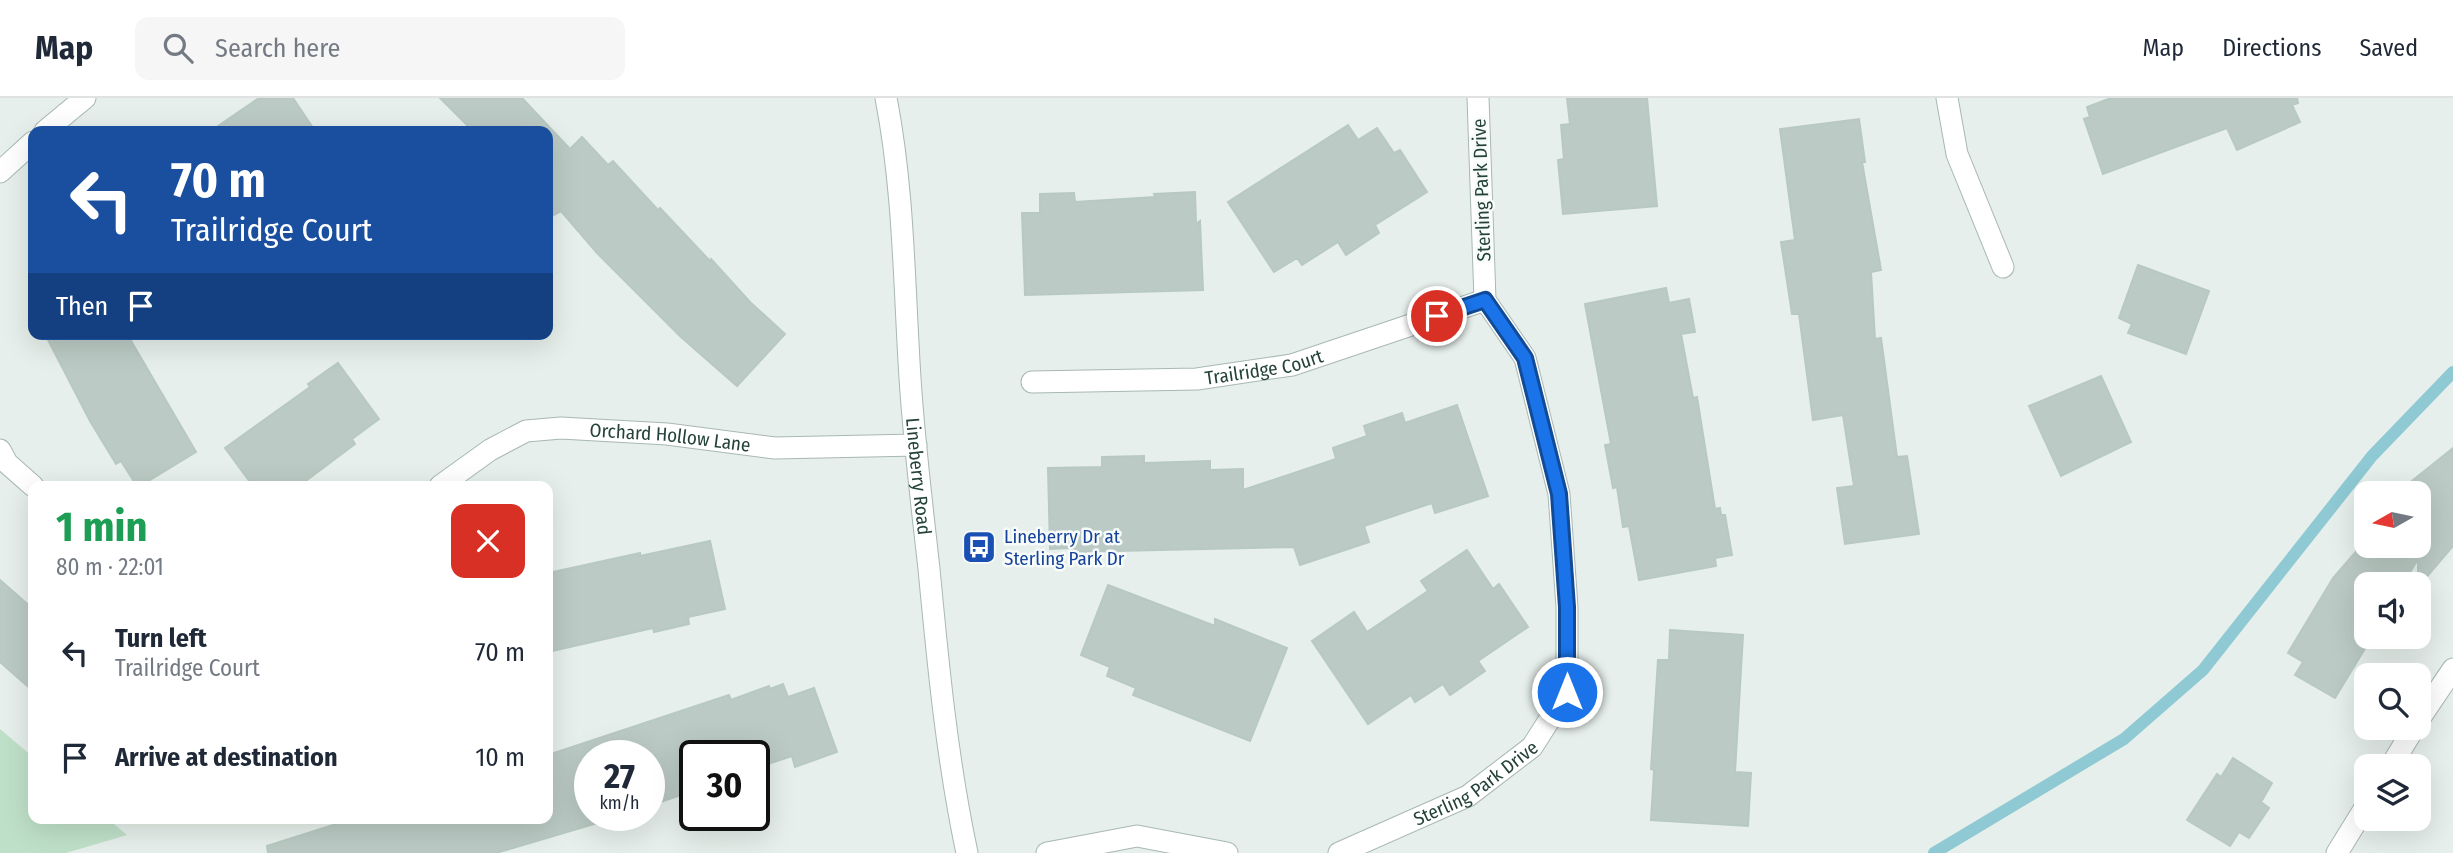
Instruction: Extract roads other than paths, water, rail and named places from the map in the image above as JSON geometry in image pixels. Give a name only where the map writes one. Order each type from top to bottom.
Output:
[{"type":"street","points":[[51,126],[85,98]]},
{"type":"street","name":"Lineberry Road","points":[[886,98],[892,127],[904,263],[916,445],[954,791],[967,853]]},
{"type":"street","name":"Sterling Park Drive","points":[[1339,853],[1468,796],[1532,747],[1567,692],[1567,607],[1559,494],[1525,358],[1485,300],[1478,98]]},
{"type":"street","points":[[1947,98],[1957,154],[2003,267]]},
{"type":"street","points":[[0,172],[28,147]]},
{"type":"street","name":"Trailridge Court","points":[[1032,382],[1197,379],[1292,365],[1485,300]]},
{"type":"street","name":"Orchard Hollow Lane","points":[[447,481],[490,450],[526,431],[561,428],[667,434],[775,448],[916,445]]},
{"type":"street","points":[[0,450],[7,463],[28,482]]},
{"type":"street","points":[[2431,702],[2453,669]]},
{"type":"street","points":[[2337,853],[2354,825]]},
{"type":"street","points":[[1047,853],[1137,836],[1227,853]]},
{"type":"waterway","points":[[1934,853],[2124,739],[2203,670],[2372,456],[2453,372]]},
{"type":"place","name":"Lineberry Dr at Sterling Park Dr","points":[[979,547]]}]
